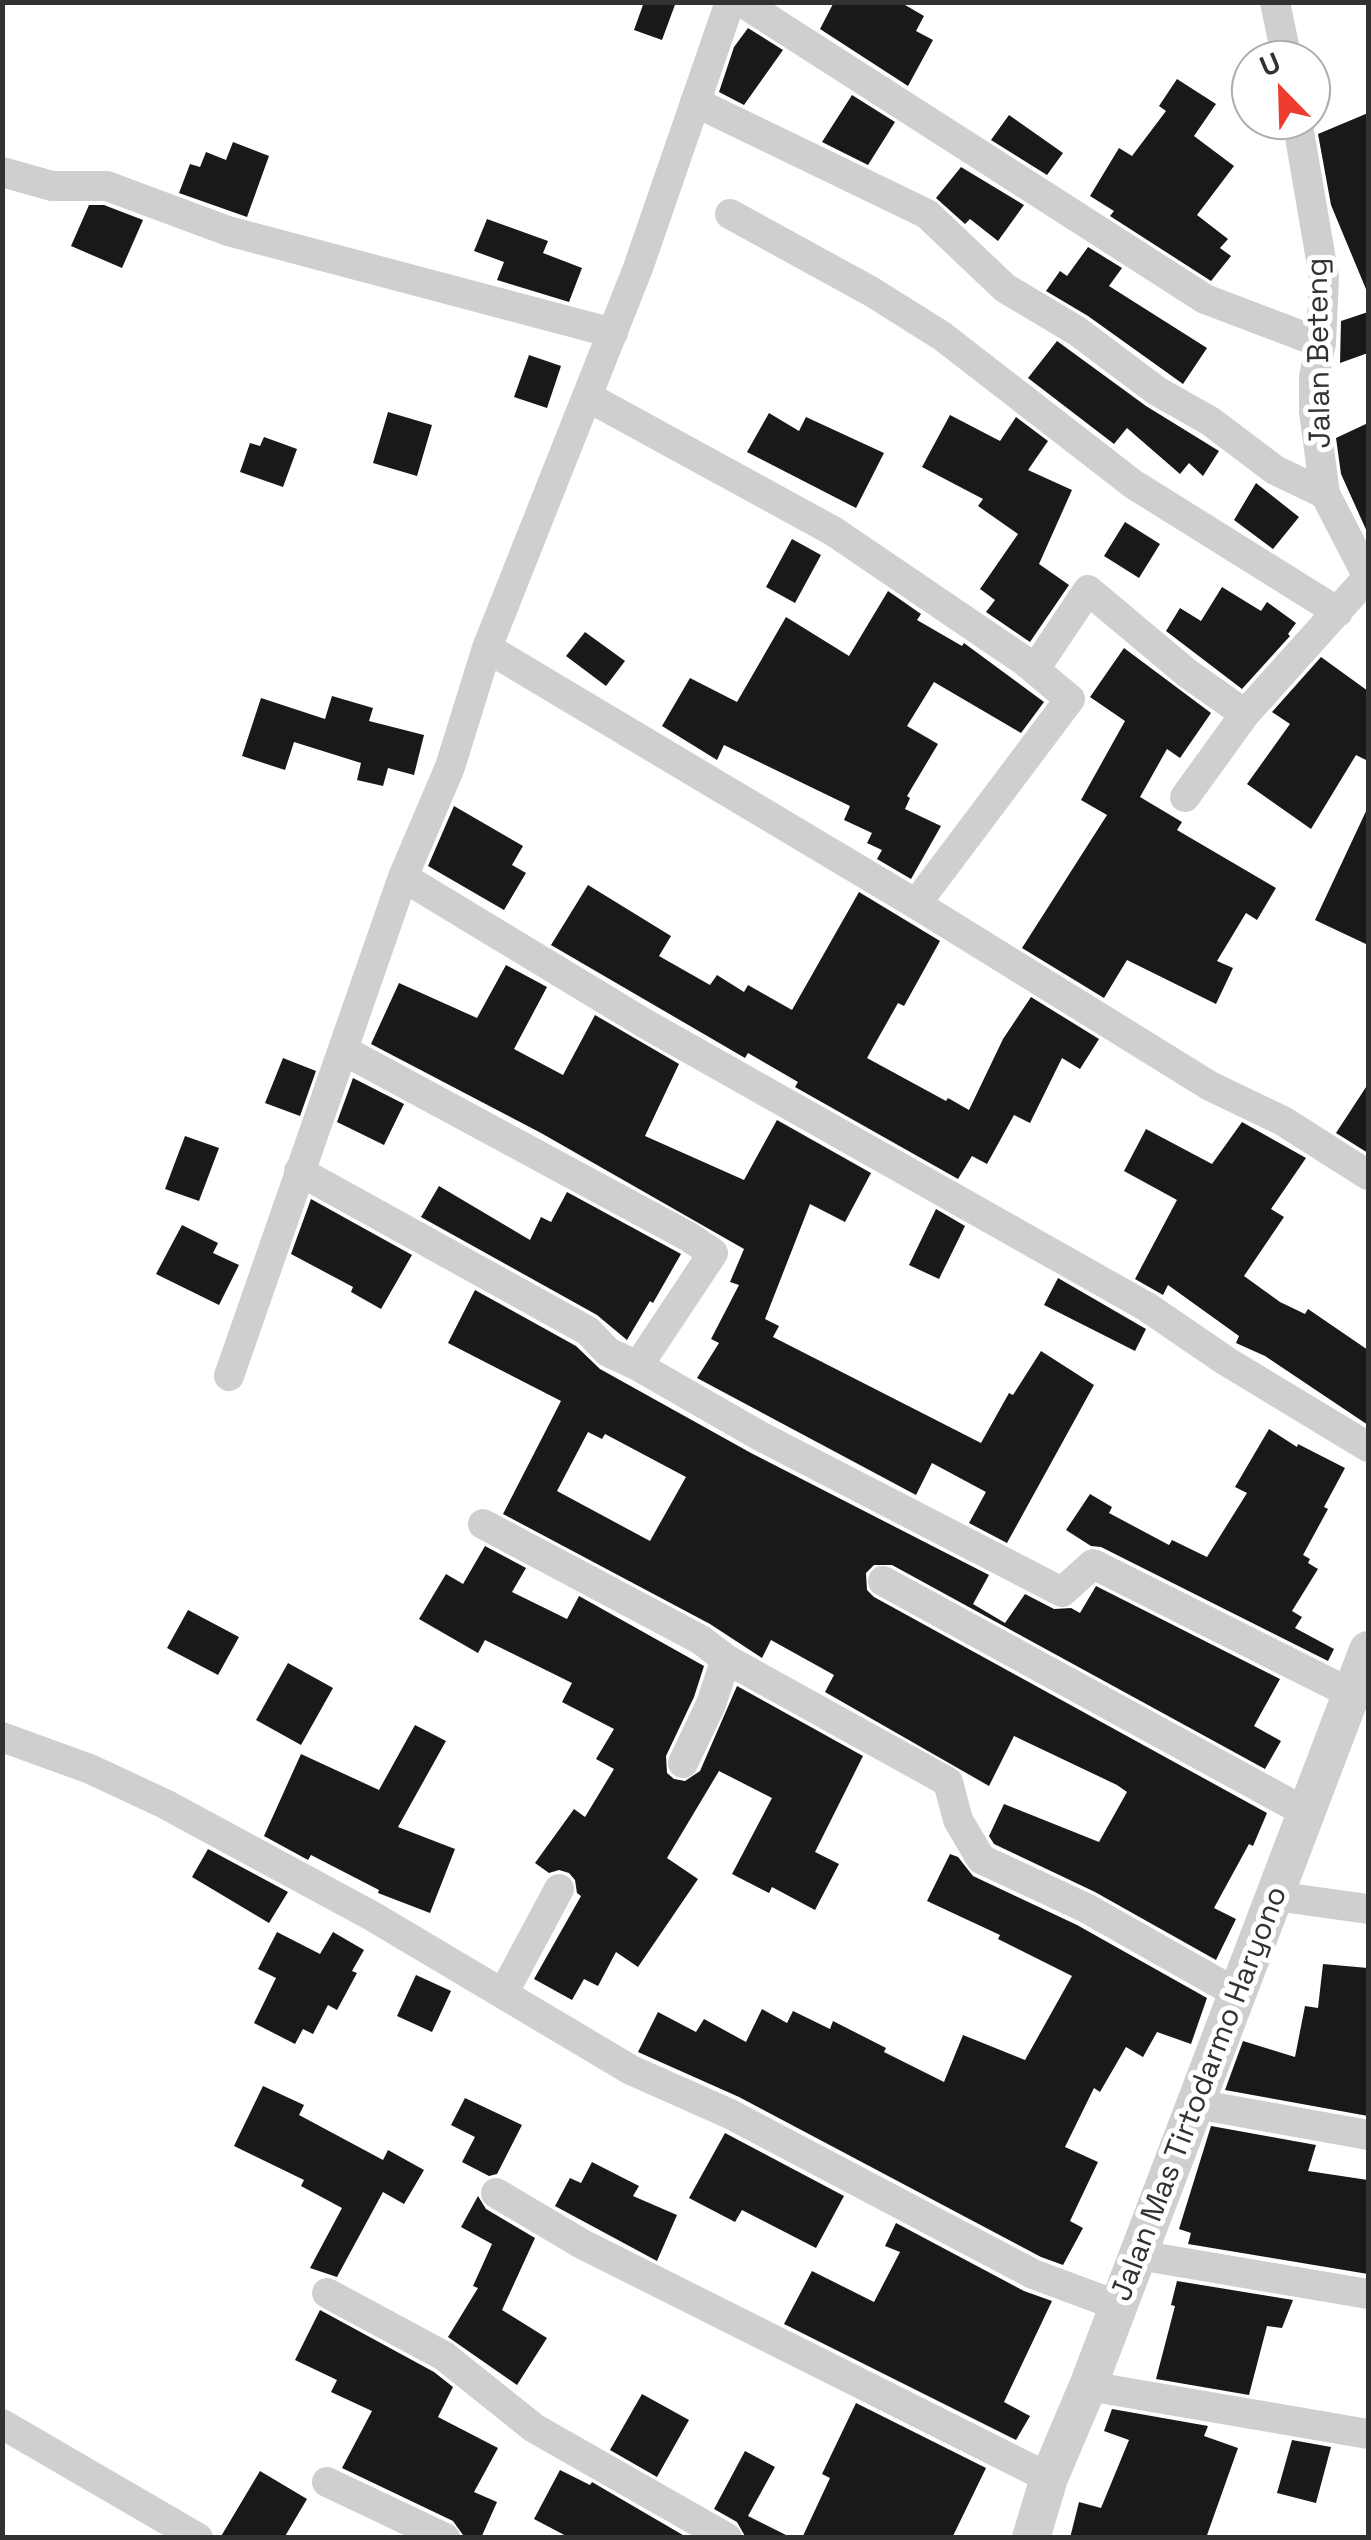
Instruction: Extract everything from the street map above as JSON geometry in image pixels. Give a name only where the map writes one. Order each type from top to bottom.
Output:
[{"type":"street","points":[[228,1376],[402,877],[450,767],[486,648],[613,332],[730,2]]},
{"type":"street","points":[[742,2],[1205,299],[1320,343]]},
{"type":"street","points":[[1276,2],[1283,40]]},
{"type":"street","points":[[695,102],[928,214],[1005,288],[1077,330],[1157,391],[1210,421],[1275,470],[1325,494]]},
{"type":"street","name":"Jalan Beteng","points":[[1300,140],[1324,277],[1314,412],[1325,494],[1368,577]]},
{"type":"street","points":[[2,172],[52,186],[108,186],[228,230],[613,332]]},
{"type":"street","points":[[730,214],[872,292],[942,336],[1133,484],[1338,612]]},
{"type":"street","points":[[588,397],[833,531],[1035,669],[1070,699],[916,904]]},
{"type":"street","points":[[1185,797],[1244,714],[1368,577]]},
{"type":"street","points":[[1035,669],[1088,590],[1187,673],[1244,714]]},
{"type":"street","points":[[486,648],[916,904],[1210,1086],[1284,1121],[1368,1176]]},
{"type":"street","points":[[402,877],[661,1033],[1147,1307],[1226,1361],[1368,1446]]},
{"type":"street","points":[[343,1050],[689,1237],[713,1254],[638,1366]]},
{"type":"street","points":[[299,1171],[588,1331],[608,1352],[760,1436],[1062,1592],[1093,1564],[1354,1709]]},
{"type":"street","points":[[483,1524],[700,1640],[726,1659],[948,1782],[958,1820],[980,1858],[1086,1908],[1238,1994]]},
{"type":"street","points":[[883,1582],[1307,1813]]},
{"type":"street","name":"Jalan Mas Tirtodarmo Haryono","points":[[1031,2538],[1050,2478],[1120,2306],[1307,1813],[1354,1709],[1368,1650]]},
{"type":"street","points":[[683,1763],[711,1704],[726,1659]]},
{"type":"street","points":[[2,1737],[90,1769],[166,1804],[504,1992],[631,2070],[730,2114],[1034,2274],[1120,2306]]},
{"type":"street","points":[[504,1992],[559,1889]]},
{"type":"street","points":[[1275,1896],[1368,1909]]},
{"type":"street","points":[[1196,2104],[1368,2135]]},
{"type":"street","points":[[496,2192],[582,2244],[1050,2478]]},
{"type":"street","points":[[1138,2255],[1368,2294]]},
{"type":"street","points":[[327,2293],[444,2356],[534,2428],[727,2538]]},
{"type":"street","points":[[1088,2386],[1368,2434]]},
{"type":"street","points":[[2,2424],[198,2538]]},
{"type":"street","points":[[326,2482],[445,2538]]},
{"type":"building","points":[[644,2],[676,2],[662,40],[634,30]]},
{"type":"building","points":[[834,2],[900,2],[924,16],[916,31],[933,40],[908,86],[820,29]]},
{"type":"building","points":[[748,28],[783,50],[744,105],[719,92],[734,47]]},
{"type":"building","points":[[1177,79],[1216,104],[1194,136],[1234,166],[1197,215],[1228,239],[1220,248],[1231,256],[1211,281],[1110,216],[1114,211],[1090,196],[1119,148],[1132,156],[1166,111],[1159,106]]},
{"type":"building","points":[[852,95],[895,122],[868,165],[822,142]]},
{"type":"building","points":[[1368,113],[1368,294],[1331,205],[1319,140],[1331,140],[1331,129]]},
{"type":"building","points":[[1009,115],[1063,153],[1047,175],[991,140]]},
{"type":"building","points":[[233,142],[269,156],[247,217],[179,193],[190,164],[200,167],[206,152],[226,160]]},
{"type":"building","points":[[961,167],[1024,205],[998,241],[970,219],[965,224],[936,198]]},
{"type":"building","points":[[89,205],[104,205],[143,220],[122,268],[71,246]]},
{"type":"building","points":[[487,219],[548,241],[543,253],[582,268],[569,302],[497,280],[504,262],[474,251]]},
{"type":"building","points":[[1088,247],[1122,268],[1109,286],[1207,348],[1183,384],[1046,291],[1060,271],[1067,276]]},
{"type":"building","points":[[1368,312],[1368,353],[1340,363],[1341,321]]},
{"type":"building","points":[[1057,341],[1146,406],[1219,451],[1203,476],[1189,463],[1180,474],[1127,428],[1114,444],[1028,378]]},
{"type":"building","points":[[529,355],[561,366],[547,408],[514,397]]},
{"type":"building","points":[[388,412],[432,425],[417,476],[373,463]]},
{"type":"building","points":[[769,413],[799,431],[806,417],[884,453],[856,508],[747,452]]},
{"type":"building","points":[[950,415],[1000,441],[1016,417],[1048,441],[1028,470],[1072,490],[1039,564],[1069,585],[1030,642],[986,612],[995,600],[980,589],[1018,534],[978,506],[983,499],[922,467]]},
{"type":"building","points":[[1368,423],[1368,534],[1341,474],[1336,438]]},
{"type":"building","points":[[264,437],[297,449],[283,487],[240,472],[250,443],[260,446]]},
{"type":"building","points":[[1256,483],[1299,517],[1273,549],[1234,520]]},
{"type":"building","points":[[1125,522],[1160,544],[1139,578],[1104,556]]},
{"type":"building","points":[[792,539],[821,555],[795,603],[766,587]]},
{"type":"building","points":[[1222,587],[1261,611],[1267,602],[1296,623],[1290,636],[1242,689],[1166,631],[1180,608],[1201,621]]},
{"type":"building","points":[[888,591],[921,614],[917,620],[962,646],[964,643],[1044,702],[1021,733],[934,682],[907,726],[938,744],[907,796],[910,798],[905,809],[941,826],[911,879],[877,859],[882,850],[867,843],[872,833],[844,820],[850,806],[724,745],[717,760],[662,726],[690,678],[737,702],[786,617],[849,656]]},
{"type":"building","points":[[585,632],[625,661],[606,686],[566,656]]},
{"type":"building","points":[[1124,648],[1211,713],[1180,758],[1167,749],[1140,797],[1182,822],[1177,830],[1276,888],[1257,920],[1246,913],[1217,961],[1233,968],[1216,1004],[1127,960],[1104,998],[1022,948],[1107,815],[1081,800],[1125,721],[1090,697]]},
{"type":"building","points":[[1321,657],[1368,691],[1368,761],[1356,755],[1311,829],[1247,784],[1290,724],[1272,712]]},
{"type":"building","points":[[332,696],[373,708],[369,721],[424,735],[414,775],[388,768],[383,786],[357,780],[361,763],[294,742],[285,770],[242,756],[261,698],[325,719]]},
{"type":"building","points":[[454,806],[523,846],[512,865],[526,873],[504,910],[428,866]]},
{"type":"building","points":[[1368,807],[1368,945],[1315,920]]},
{"type":"building","points":[[588,885],[671,936],[659,956],[710,985],[717,975],[744,992],[748,985],[792,1010],[859,892],[940,941],[904,1006],[898,1003],[867,1058],[969,1110],[1003,1039],[1031,997],[1099,1039],[1080,1069],[1062,1058],[1030,1123],[1014,1115],[987,1164],[972,1156],[958,1179],[795,1087],[798,1082],[748,1053],[745,1058],[551,945]]},
{"type":"building","points":[[506,965],[547,987],[514,1049],[563,1075],[595,1015],[679,1064],[645,1136],[744,1180],[777,1120],[871,1173],[845,1222],[810,1204],[765,1319],[779,1326],[773,1337],[981,1443],[1009,1393],[1013,1395],[1041,1351],[1094,1385],[1007,1543],[969,1523],[986,1492],[932,1463],[916,1495],[697,1378],[719,1343],[711,1339],[739,1285],[730,1282],[744,1249],[541,1133],[371,1044],[399,983],[477,1018]]},
{"type":"building","points":[[283,1058],[316,1071],[300,1116],[265,1103]]},
{"type":"building","points":[[353,1078],[404,1104],[384,1145],[337,1122]]},
{"type":"building","points":[[1368,1084],[1368,1153],[1336,1133]]},
{"type":"building","points":[[1242,1122],[1306,1158],[1271,1209],[1284,1217],[1244,1276],[1280,1302],[1305,1314],[1308,1309],[1368,1350],[1368,1425],[1265,1356],[1236,1343],[1239,1336],[1168,1285],[1163,1295],[1135,1279],[1177,1200],[1124,1171],[1146,1129],[1212,1164]]},
{"type":"building","points":[[185,1136],[219,1148],[199,1201],[165,1189]]},
{"type":"building","points":[[439,1186],[530,1240],[541,1217],[551,1222],[567,1192],[681,1254],[627,1340],[597,1315],[421,1217]]},
{"type":"building","points":[[311,1199],[412,1255],[381,1309],[351,1292],[353,1287],[291,1254]]},
{"type":"building","points":[[936,1209],[965,1226],[939,1279],[909,1265]]},
{"type":"building","points":[[182,1225],[218,1243],[213,1253],[239,1265],[219,1305],[156,1274]]},
{"type":"building","points":[[1058,1278],[1146,1329],[1135,1351],[1044,1305]]},
{"type":"building","points":[[475,1290],[576,1346],[600,1369],[751,1453],[989,1575],[973,1604],[1005,1623],[1025,1594],[1054,1609],[1071,1608],[1080,1613],[1096,1586],[1280,1679],[1254,1726],[1281,1741],[1265,1769],[892,1565],[874,1565],[866,1573],[867,1590],[874,1597],[1267,1813],[1253,1846],[1249,1844],[1214,1908],[1236,1919],[1216,1960],[1095,1892],[994,1844],[989,1836],[1004,1804],[1099,1842],[1127,1792],[1117,1785],[1014,1736],[989,1786],[825,1692],[834,1675],[771,1640],[762,1658],[710,1624],[503,1514],[561,1401],[448,1343]],"holes":[[[588,1432],[602,1439],[605,1434],[686,1477],[650,1541],[557,1491]]]},
{"type":"building","points":[[1269,1429],[1297,1447],[1298,1444],[1345,1468],[1303,1555],[1318,1569],[1292,1611],[1302,1617],[1295,1628],[1334,1649],[1328,1661],[1101,1547],[1091,1546],[1066,1530],[1090,1494],[1112,1507],[1109,1513],[1169,1545],[1172,1540],[1207,1557],[1247,1493],[1235,1487]]},
{"type":"building","points":[[485,1546],[526,1568],[512,1592],[567,1619],[579,1596],[704,1666],[666,1756],[667,1773],[674,1779],[685,1781],[700,1771],[737,1686],[863,1756],[815,1852],[839,1864],[815,1910],[772,1887],[769,1893],[732,1874],[772,1798],[719,1771],[667,1858],[698,1879],[638,1967],[616,1952],[598,1986],[584,1979],[572,2000],[534,1979],[581,1896],[569,1873],[549,1873],[535,1863],[574,1809],[585,1817],[614,1769],[596,1759],[614,1729],[562,1702],[572,1683],[485,1640],[478,1653],[419,1619],[446,1574],[463,1584]]},
{"type":"building","points":[[188,1610],[239,1637],[218,1675],[167,1648]]},
{"type":"building","points":[[288,1663],[333,1688],[301,1745],[256,1720]]},
{"type":"building","points":[[415,1725],[446,1741],[398,1827],[455,1849],[430,1913],[378,1893],[379,1890],[311,1855],[308,1860],[264,1836],[301,1754],[379,1790]]},
{"type":"building","points":[[208,1849],[288,1892],[269,1923],[192,1877]]},
{"type":"building","points":[[950,1854],[958,1857],[973,1876],[1077,1925],[1207,1998],[1191,2044],[1157,2032],[1143,2057],[1126,2047],[1100,2092],[1094,2088],[1065,2147],[1098,2162],[1070,2221],[1083,2228],[1063,2265],[1041,2257],[739,2097],[638,2052],[658,2012],[696,2032],[704,2019],[746,2042],[762,2009],[787,2023],[793,2011],[830,2029],[833,2021],[944,2082],[963,2035],[1025,2060],[1072,1976],[998,1939],[1000,1935],[927,1901]]},
{"type":"building","points":[[277,1932],[320,1954],[333,1932],[364,1950],[352,1971],[357,1973],[337,2010],[328,2005],[313,2034],[303,2029],[295,2044],[254,2023],[276,1978],[258,1969]]},
{"type":"building","points":[[1323,1964],[1368,1968],[1368,2116],[1225,2090],[1243,2041],[1295,2057],[1305,2006],[1318,2008]]},
{"type":"building","points":[[416,1975],[451,1991],[432,2032],[397,2016]]},
{"type":"building","points":[[263,2086],[304,2105],[299,2115],[383,2160],[388,2150],[424,2170],[404,2204],[383,2192],[337,2277],[310,2268],[342,2208],[301,2186],[304,2180],[234,2146]]},
{"type":"building","points":[[465,2098],[522,2125],[497,2174],[489,2176],[462,2162],[475,2137],[451,2125]]},
{"type":"building","points":[[1211,2126],[1316,2145],[1308,2171],[1368,2180],[1368,2274],[1188,2244],[1191,2233],[1179,2229]]},
{"type":"building","points":[[725,2133],[844,2196],[816,2248],[742,2210],[735,2222],[689,2198]]},
{"type":"building","points":[[592,2162],[639,2186],[633,2196],[677,2215],[657,2261],[555,2206],[570,2178],[581,2183]]},
{"type":"building","points":[[478,2196],[486,2209],[535,2238],[502,2310],[547,2338],[517,2385],[448,2337],[478,2288],[473,2286],[492,2244],[461,2227]]},
{"type":"building","points":[[896,2223],[1024,2291],[1052,2301],[1004,2402],[1030,2416],[1016,2440],[784,2324],[812,2271],[874,2302],[900,2252],[885,2246]]},
{"type":"building","points":[[1177,2281],[1293,2300],[1282,2328],[1267,2326],[1249,2395],[1156,2379],[1175,2306],[1171,2305]]},
{"type":"building","points":[[320,2310],[434,2372],[453,2387],[438,2417],[498,2448],[474,2492],[497,2502],[481,2538],[463,2535],[453,2521],[342,2468],[372,2411],[331,2392],[337,2380],[295,2360]]},
{"type":"building","points":[[642,2394],[689,2420],[657,2477],[610,2450]]},
{"type":"building","points":[[856,2403],[986,2468],[952,2538],[802,2538],[830,2478],[822,2474]]},
{"type":"building","points":[[1112,2409],[1208,2426],[1204,2436],[1238,2448],[1206,2538],[1070,2538],[1079,2502],[1101,2508],[1129,2440],[1104,2431]]},
{"type":"building","points":[[1292,2440],[1331,2447],[1316,2503],[1277,2493]]},
{"type":"building","points":[[745,2451],[775,2467],[748,2516],[792,2538],[746,2538],[737,2522],[714,2509]]},
{"type":"building","points":[[560,2470],[590,2485],[592,2482],[688,2538],[570,2538],[534,2519]]},
{"type":"building","points":[[260,2471],[307,2499],[284,2538],[220,2538]]}]
